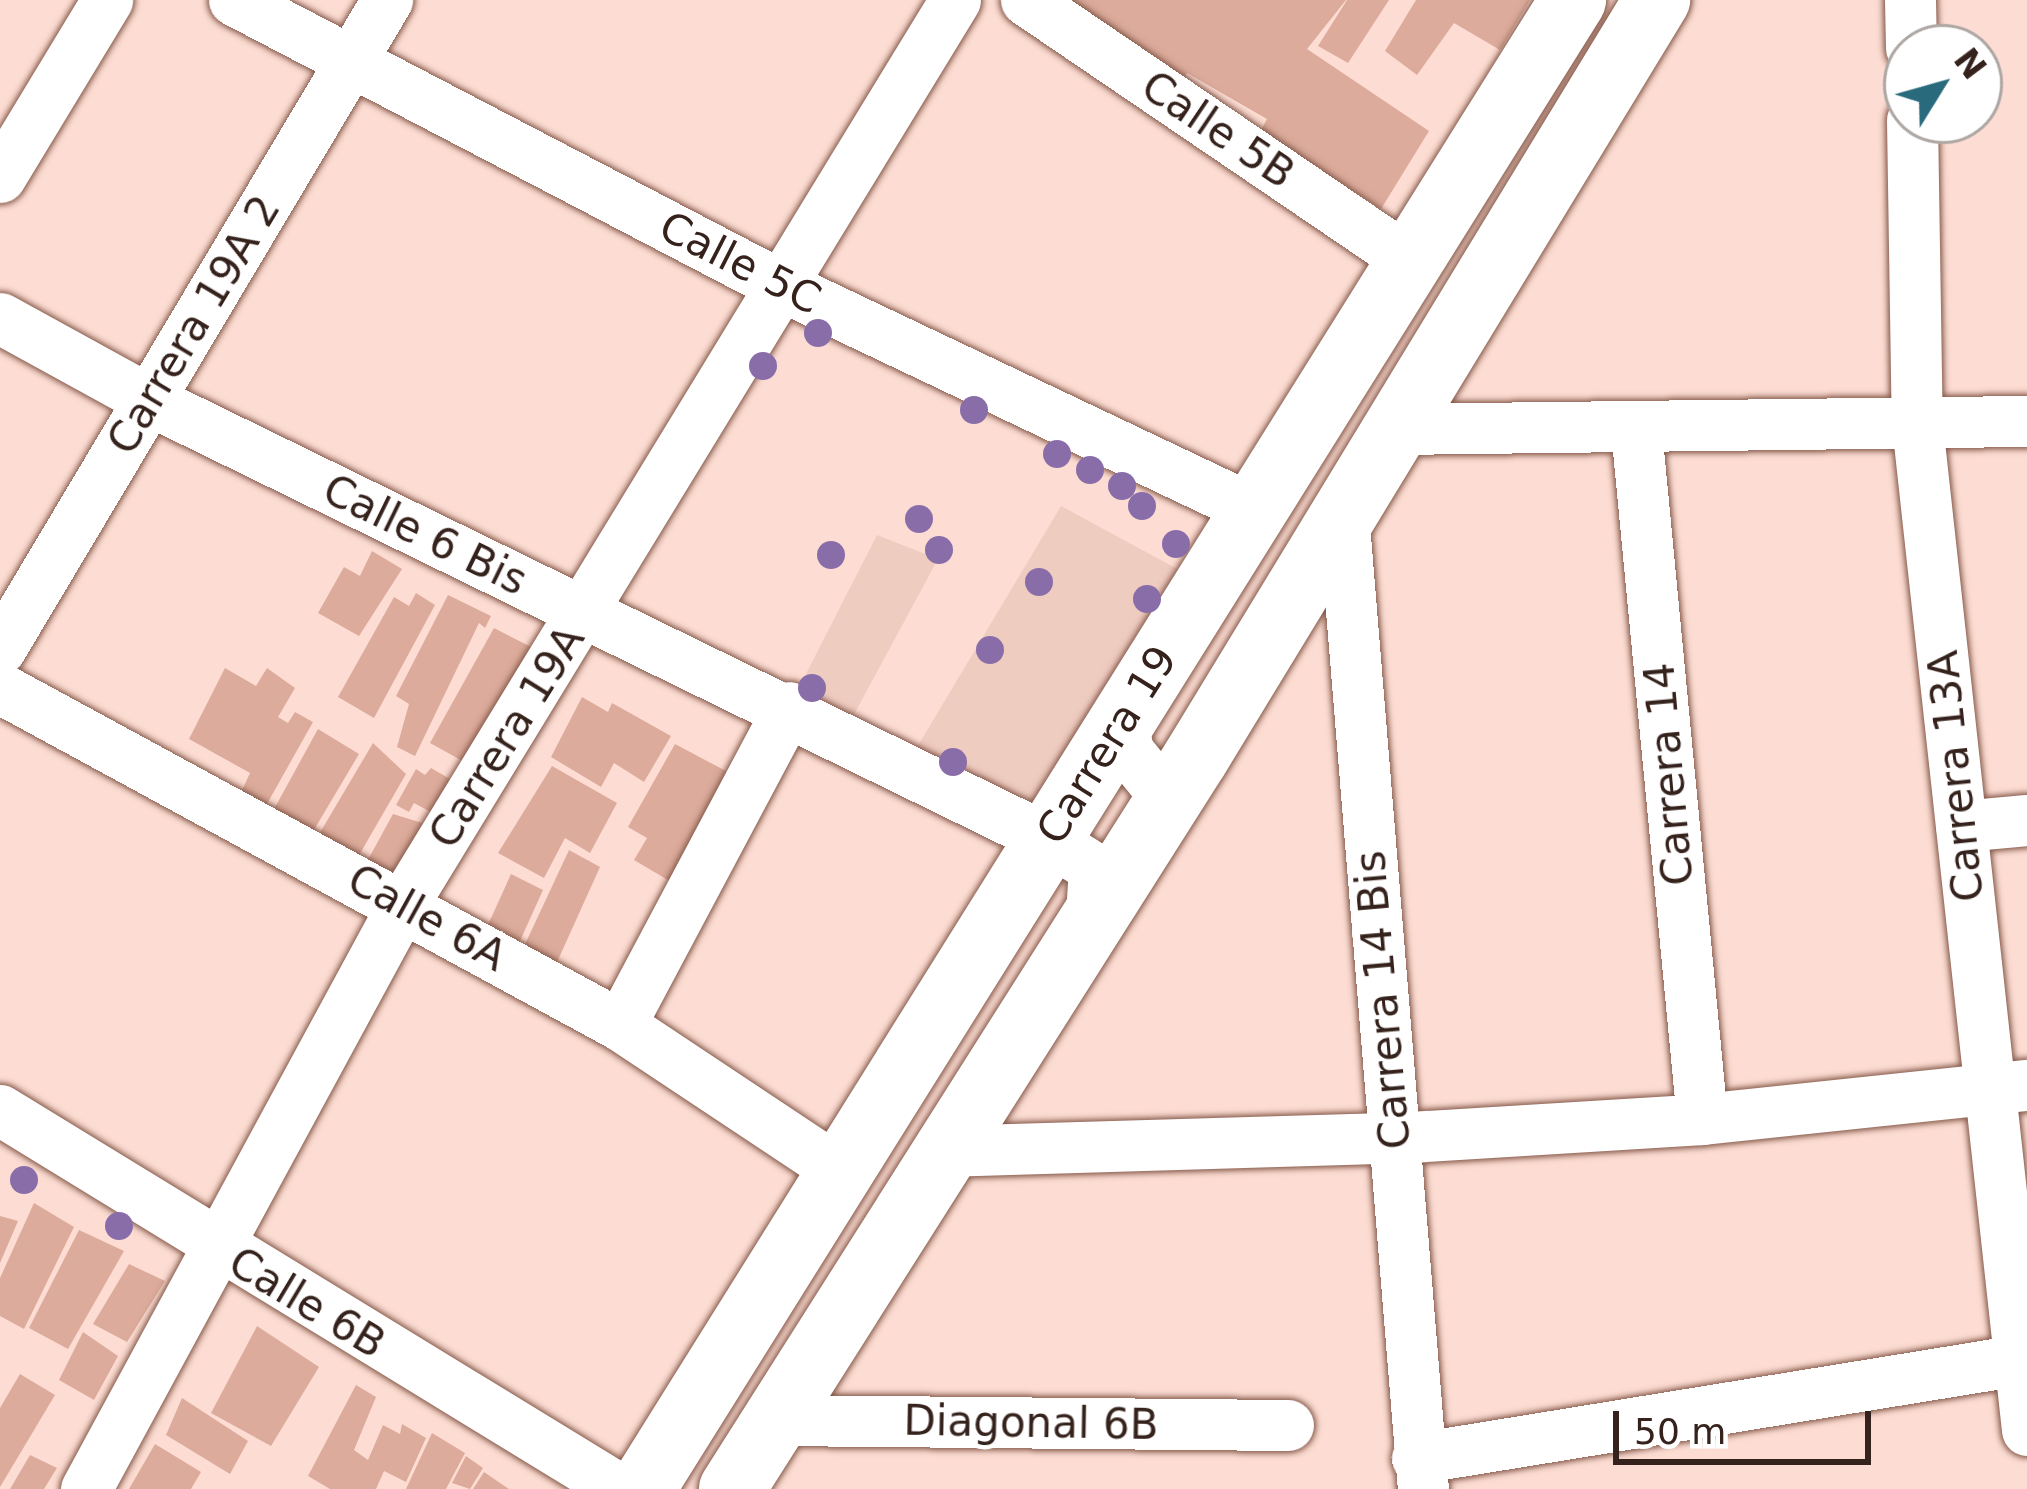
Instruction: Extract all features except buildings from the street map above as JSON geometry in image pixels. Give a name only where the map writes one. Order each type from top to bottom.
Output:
[{"type":"highway","name":"Carrera 19","points":[[642,1489],[1573,0]]},
{"type":"highway","name":"Carrera 19","points":[[732,1489],[1091,915],[1196,759],[1657,0]]},
{"type":"street","points":[[0,177],[107,0]]},
{"type":"street","name":"Calle 5C","points":[[234,0],[782,286],[1254,509]]},
{"type":"street","name":"Carrera 19A 2","points":[[0,649],[387,0]]},
{"type":"street","name":"Carrera 19A","points":[[86,1489],[403,904],[585,614],[955,0]]},
{"type":"street","name":"Calle 5B","points":[[1026,0],[1410,261]]},
{"type":"street","name":"Carrera 13A","points":[[1912,144],[1917,424],[1961,826],[2008,1087],[2019,1360],[2027,1430]]},
{"type":"street","name":"Calle 6 Bis","points":[[0,318],[149,400],[585,614],[789,706],[1048,839],[1094,868],[1091,915]]},
{"type":"street","points":[[1395,429],[2027,421]]},
{"type":"street","name":"Carrera 14","points":[[1636,429],[1702,1119]]},
{"type":"street","name":"Carrera 14 Bis","points":[[1343,512],[1420,1473]]},
{"type":"street","name":"Calle 6A","points":[[0,688],[620,1025],[841,1172]]},
{"type":"street","points":[[620,1025],[789,706]]},
{"type":"street","points":[[1122,720],[1127,751],[1154,783],[1196,759]]},
{"type":"street","points":[[1961,826],[2027,820]]},
{"type":"street","points":[[943,1150],[1394,1138],[1702,1119],[2008,1087]]},
{"type":"street","name":"Calle 6B","points":[[0,1110],[219,1250],[619,1489]]},
{"type":"street","points":[[1420,1473],[2019,1360]]},
{"type":"street","name":"Diagonal 6B","points":[[775,1420],[1288,1425]]},
{"type":"shaded area","points":[[1061,506],[1207,585],[1048,839],[904,769]]},
{"type":"shaded area","points":[[877,535],[938,559],[844,733],[789,707]]}]
